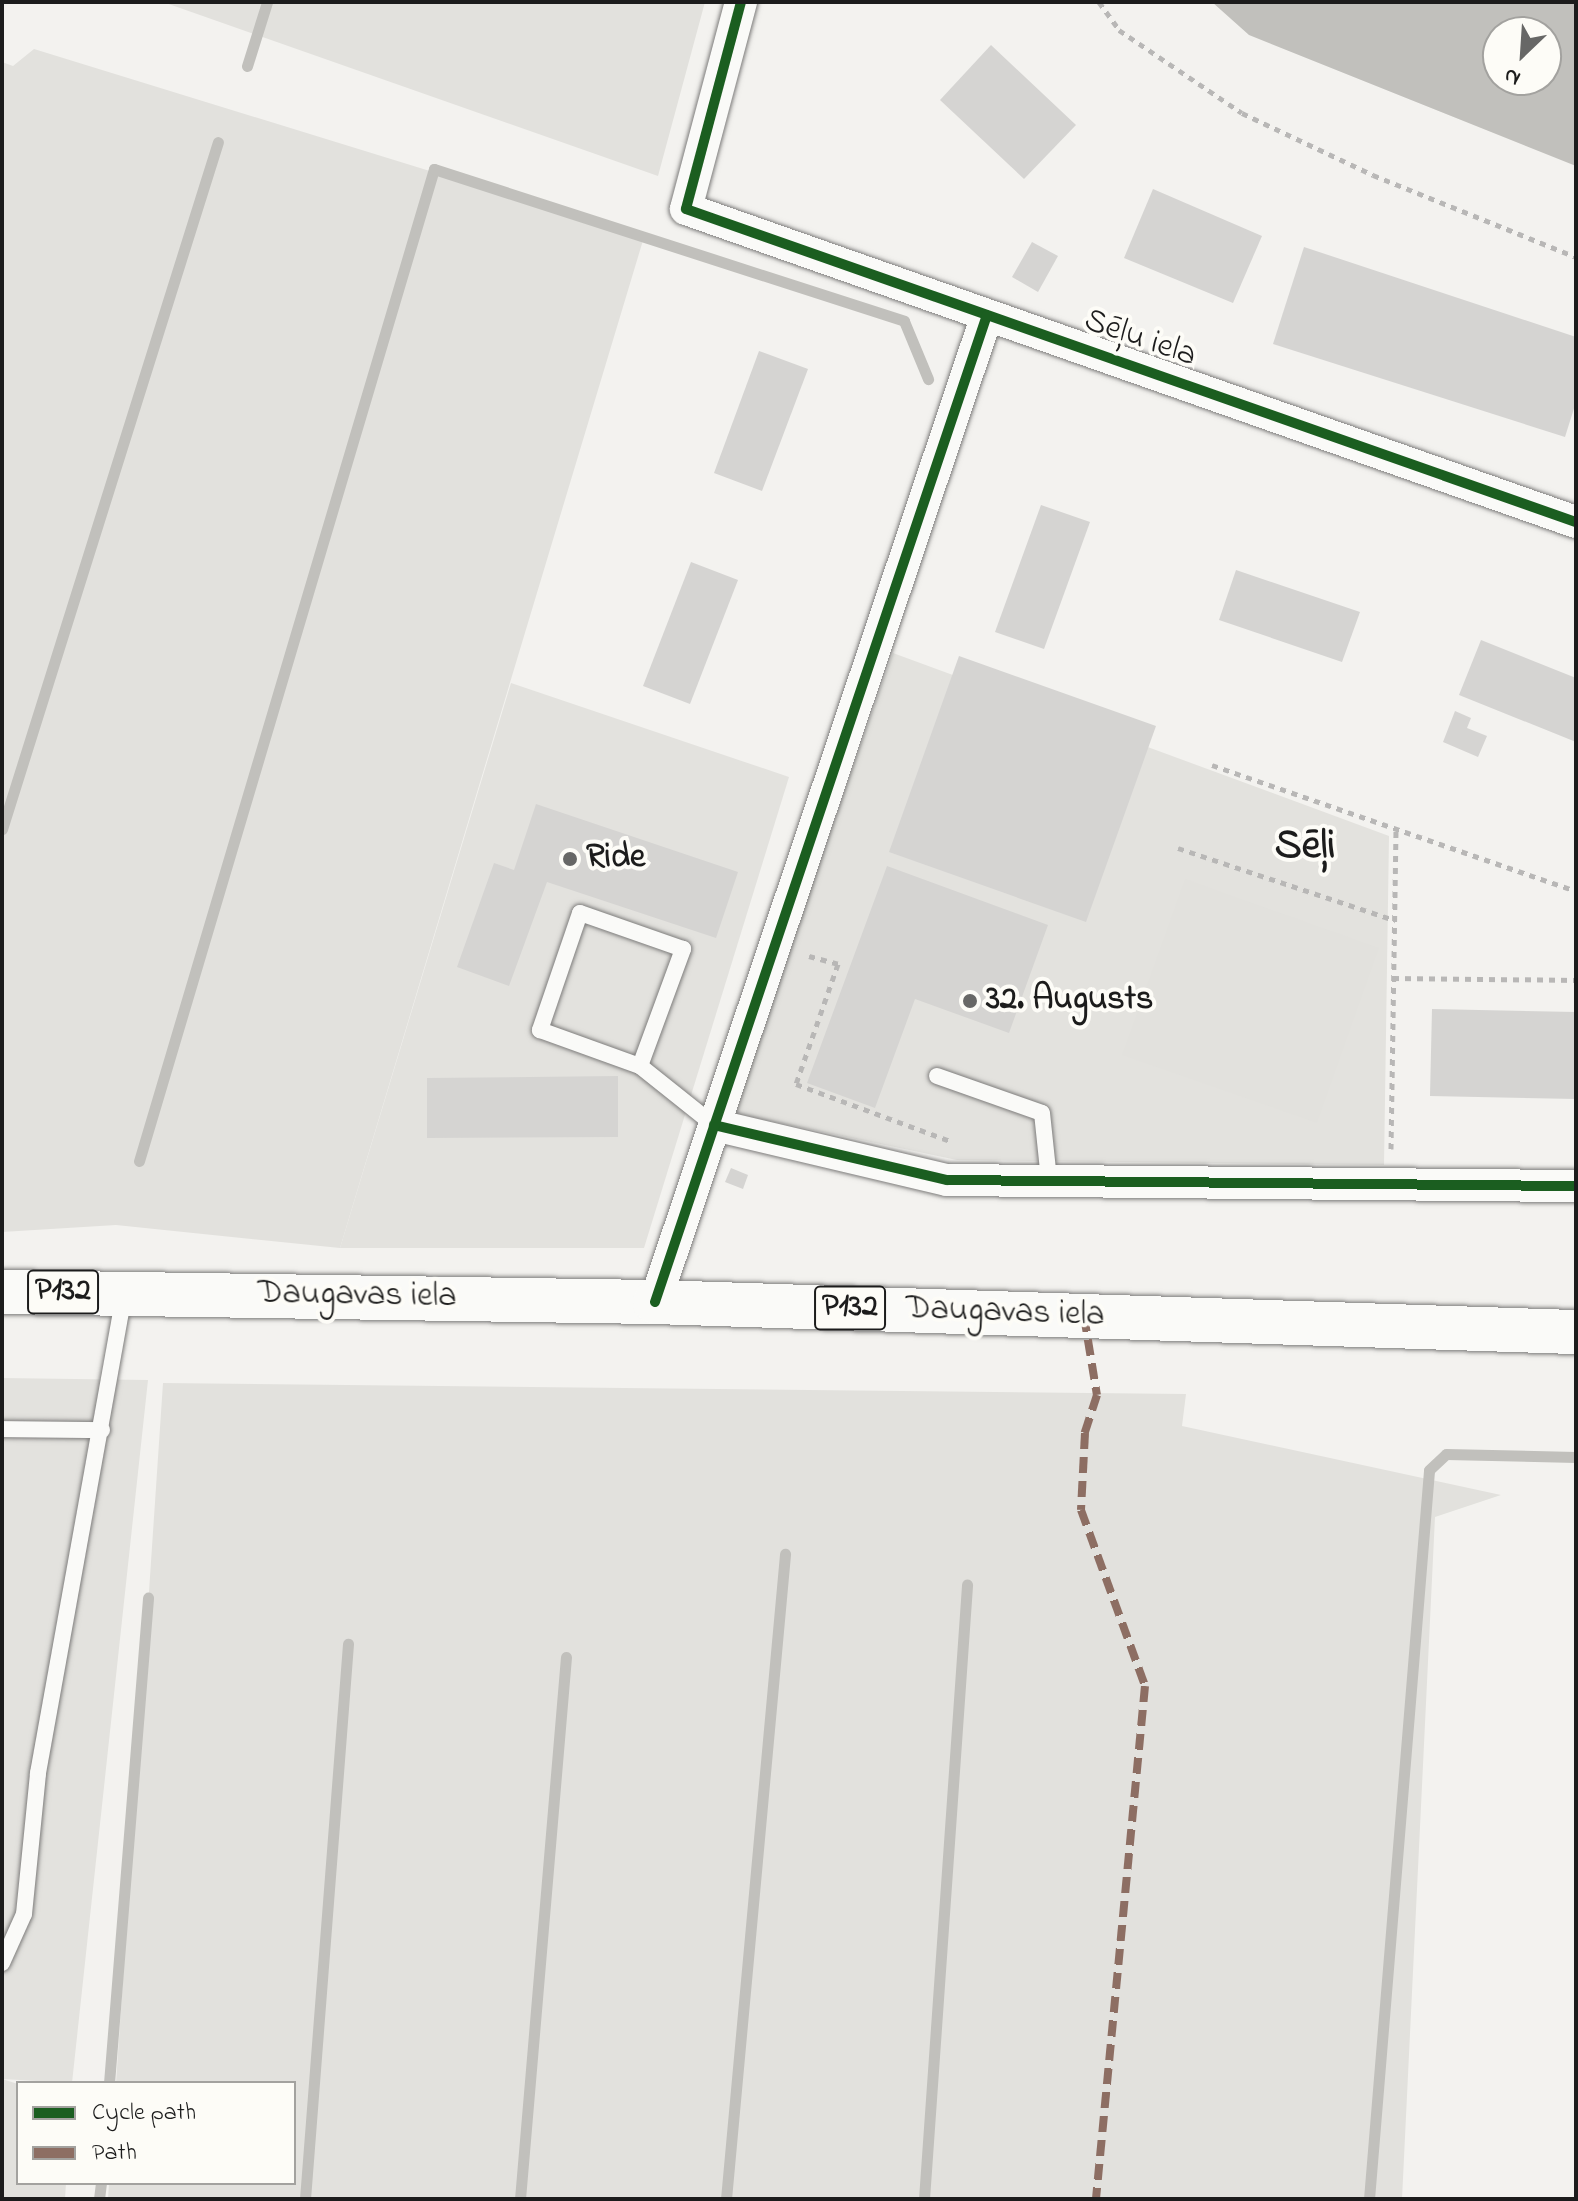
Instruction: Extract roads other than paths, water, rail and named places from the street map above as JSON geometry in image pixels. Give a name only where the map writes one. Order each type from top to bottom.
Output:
[{"type":"main road","name":"Daugavas iela","points":[[2,1292],[124,1291],[655,1302],[1576,1332]]},
{"type":"street","name":"Sēļu iela","points":[[741,2],[686,209],[1576,522]]},
{"type":"street","points":[[655,1302],[987,315]]},
{"type":"street","points":[[714,1125],[947,1180],[1576,1186]]},
{"type":"lane","points":[[640,1066],[683,949],[580,913],[540,1030],[640,1066],[714,1125]]},
{"type":"lane","points":[[937,1076],[1042,1113],[1049,1180]]},
{"type":"lane","points":[[2,1963],[24,1914],[38,1773],[102,1430],[124,1291]]},
{"type":"lane","points":[[2,1429],[102,1430]]},
{"type":"waterway","points":[[247,66],[267,2]]},
{"type":"waterway","points":[[2,829],[218,142]]},
{"type":"waterway","points":[[139,1161],[434,169],[904,321],[928,379]]},
{"type":"waterway","points":[[1369,2199],[1429,1470],[1446,1454],[1576,1457]]},
{"type":"waterway","points":[[726,2199],[785,1554]]},
{"type":"waterway","points":[[924,2199],[967,1585]]},
{"type":"waterway","points":[[109,2081],[148,1598]]},
{"type":"waterway","points":[[305,2199],[348,1644]]},
{"type":"waterway","points":[[520,2199],[566,1657]]},
{"type":"waterway","points":[[99,2199],[101,2185]]},
{"type":"place","name":"Ride","points":[[570,859]]},
{"type":"place","name":"32. Augusts","points":[[970,1001]]},
{"type":"district","name":"Sēļi","points":[[1305,847]]}]
